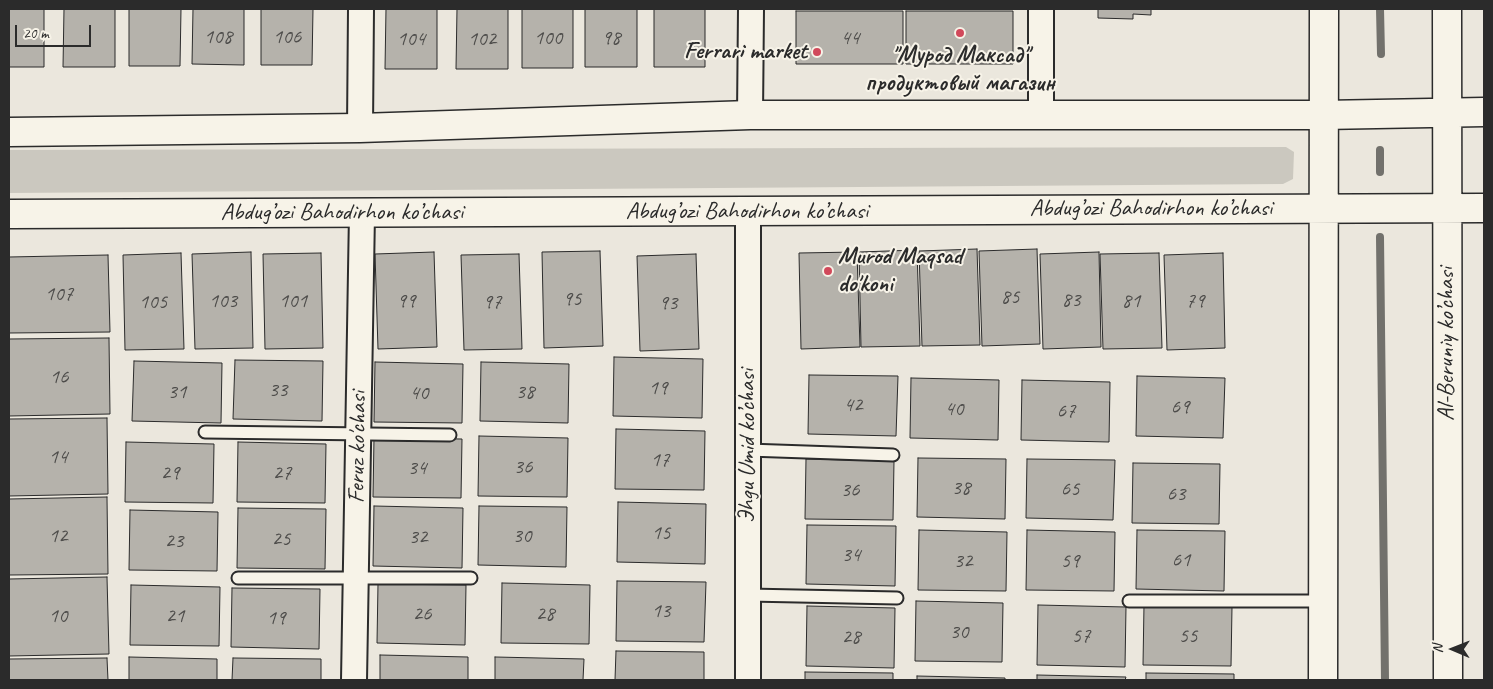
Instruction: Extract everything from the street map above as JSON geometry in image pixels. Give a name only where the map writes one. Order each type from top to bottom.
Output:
[{"type":"main road","points":[[1323,680],[1324,9]]},
{"type":"main road","name":"Al-Beruniy ko’chasi","points":[[1447,9],[1448,680]]},
{"type":"main road","points":[[9,132],[360,128],[750,115],[1323,115],[1484,112]]},
{"type":"main road","name":"Abdug’ozi Bahodirhon ko’chasi","points":[[9,214],[1484,208]]},
{"type":"street","points":[[360,128],[361,9]]},
{"type":"street","points":[[750,115],[751,9]]},
{"type":"street","points":[[1041,9],[1041,116]]},
{"type":"street","name":"Эhgu Umid ko’chasi","points":[[748,211],[748,680]]},
{"type":"street","name":"Feruz ko'chasi","points":[[354,680],[362,213]]},
{"type":"lane","points":[[205,432],[450,435]]},
{"type":"lane","points":[[748,450],[893,455]]},
{"type":"lane","points":[[238,578],[471,578]]},
{"type":"lane","points":[[748,595],[897,598]]},
{"type":"lane","points":[[1129,601],[1323,601]]},
{"type":"shaded area","points":[[1286,147],[1294,152],[1293,179],[1283,184],[9,193],[9,150]]},
{"type":"building","points":[[9,9],[44,9],[44,67],[9,67]]},
{"type":"building","points":[[64,9],[115,9],[115,67],[63,67]]},
{"type":"building","points":[[129,9],[181,9],[180,66],[129,66]]},
{"type":"building","points":[[193,9],[244,9],[244,65],[192,64]]},
{"type":"building","points":[[261,9],[313,9],[312,65],[261,65]]},
{"type":"building","points":[[386,9],[437,9],[437,69],[385,69]]},
{"type":"building","points":[[457,9],[508,9],[508,69],[456,69]]},
{"type":"building","points":[[522,9],[573,9],[573,68],[522,68]]},
{"type":"building","points":[[585,9],[637,9],[637,67],[585,67]]},
{"type":"building","points":[[654,9],[705,9],[705,67],[654,67]]},
{"type":"building","points":[[1098,9],[1151,9],[1151,15],[1133,14],[1133,19],[1098,18]]},
{"type":"building","points":[[796,11],[903,11],[903,64],[796,64]]},
{"type":"building","points":[[906,11],[1013,11],[1013,64],[906,64]]},
{"type":"building","points":[[977,249],[980,345],[922,346],[919,251]]},
{"type":"building","points":[[1037,249],[1040,344],[982,346],[979,251]]},
{"type":"building","points":[[917,250],[920,346],[861,347],[859,252]]},
{"type":"building","points":[[600,251],[603,346],[544,348],[542,252]]},
{"type":"building","points":[[251,252],[253,348],[195,349],[192,254]]},
{"type":"building","points":[[434,252],[437,347],[378,349],[375,254]]},
{"type":"building","points":[[857,252],[860,347],[801,349],[799,253]]},
{"type":"building","points":[[1099,252],[1101,347],[1043,349],[1040,254]]},
{"type":"building","points":[[181,253],[184,349],[125,350],[123,255]]},
{"type":"building","points":[[321,253],[323,348],[265,349],[263,254]]},
{"type":"building","points":[[1159,253],[1162,348],[1103,349],[1100,254]]},
{"type":"building","points":[[1223,253],[1225,348],[1167,350],[1164,255]]},
{"type":"building","points":[[519,254],[522,349],[464,350],[461,255]]},
{"type":"building","points":[[696,254],[699,349],[640,351],[637,256]]},
{"type":"building","points":[[108,255],[110,332],[9,333],[9,257]]},
{"type":"building","points":[[109,338],[110,414],[9,416],[9,339]]},
{"type":"building","points":[[614,357],[703,359],[702,418],[613,416]]},
{"type":"building","points":[[235,360],[323,361],[322,421],[233,419]]},
{"type":"building","points":[[134,361],[222,363],[221,423],[132,421]]},
{"type":"building","points":[[375,362],[463,364],[462,423],[374,422]]},
{"type":"building","points":[[481,362],[569,364],[568,423],[480,421]]},
{"type":"building","points":[[809,375],[898,376],[896,436],[808,434]]},
{"type":"building","points":[[1137,376],[1225,378],[1223,438],[1136,436]]},
{"type":"building","points":[[911,378],[999,380],[998,440],[910,438]]},
{"type":"building","points":[[1022,380],[1110,382],[1109,442],[1021,440]]},
{"type":"building","points":[[107,418],[108,494],[9,496],[9,419]]},
{"type":"building","points":[[616,429],[705,431],[704,490],[615,489]]},
{"type":"building","points":[[479,436],[568,438],[567,497],[478,496]]},
{"type":"building","points":[[374,438],[462,439],[461,498],[373,497]]},
{"type":"building","points":[[126,442],[214,444],[213,503],[125,502]]},
{"type":"building","points":[[238,442],[326,444],[325,503],[237,502]]},
{"type":"building","points":[[918,458],[1006,459],[1005,519],[917,517]]},
{"type":"building","points":[[806,459],[894,461],[893,520],[805,519]]},
{"type":"building","points":[[1027,459],[1115,460],[1113,520],[1026,518]]},
{"type":"building","points":[[1133,463],[1220,464],[1219,524],[1132,523]]},
{"type":"building","points":[[107,497],[108,574],[9,575],[9,499]]},
{"type":"building","points":[[618,502],[706,504],[705,564],[617,562]]},
{"type":"building","points":[[374,506],[463,508],[462,568],[373,566]]},
{"type":"building","points":[[479,506],[567,507],[566,567],[478,565]]},
{"type":"building","points":[[238,508],[326,509],[325,569],[237,568]]},
{"type":"building","points":[[130,510],[218,512],[217,571],[129,570]]},
{"type":"building","points":[[807,525],[896,526],[895,586],[806,584]]},
{"type":"building","points":[[919,530],[1007,532],[1006,591],[918,590]]},
{"type":"building","points":[[1027,530],[1115,532],[1114,591],[1026,590]]},
{"type":"building","points":[[1137,530],[1225,531],[1224,591],[1136,589]]},
{"type":"building","points":[[107,577],[109,654],[9,656],[9,579]]},
{"type":"building","points":[[617,581],[706,582],[704,642],[616,641]]},
{"type":"building","points":[[502,583],[590,585],[589,644],[501,643]]},
{"type":"building","points":[[378,584],[466,585],[465,645],[377,643]]},
{"type":"building","points":[[131,585],[220,587],[219,646],[130,645]]},
{"type":"building","points":[[232,588],[320,589],[319,649],[231,647]]},
{"type":"building","points":[[916,601],[1003,603],[1002,662],[915,661]]},
{"type":"building","points":[[1038,605],[1126,607],[1125,667],[1037,665]]},
{"type":"building","points":[[1144,605],[1232,607],[1231,666],[1143,665]]},
{"type":"building","points":[[807,606],[895,608],[894,668],[806,666]]},
{"type":"building","points":[[616,651],[704,652],[704,680],[615,680]]},
{"type":"building","points":[[380,655],[468,657],[468,680],[380,680]]},
{"type":"building","points":[[129,657],[217,659],[217,680],[129,680]]},
{"type":"building","points":[[495,657],[584,659],[583,680],[495,680]]},
{"type":"building","points":[[107,658],[108,680],[9,680],[9,659]]},
{"type":"building","points":[[233,658],[321,659],[321,680],[232,680]]},
{"type":"building","points":[[805,672],[893,673],[893,680],[805,680]]},
{"type":"building","points":[[1146,673],[1234,674],[1234,680],[1146,680]]},
{"type":"building","points":[[1037,675],[1126,677],[1125,680],[1037,680]]},
{"type":"building","points":[[917,676],[1005,678],[1005,680],[917,680]]},
{"type":"waterway","points":[[1380,9],[1381,54]]},
{"type":"waterway","points":[[1380,150],[1380,172]]},
{"type":"waterway","points":[[1380,237],[1385,680]]},
{"type":"place","name":"\"Мурод Максад\" продуктовый магазин","points":[[960,33]]},
{"type":"place","name":"Ferrari market","points":[[817,52]]},
{"type":"place","name":"Murod Maqsad do'koni","points":[[828,271]]}]
